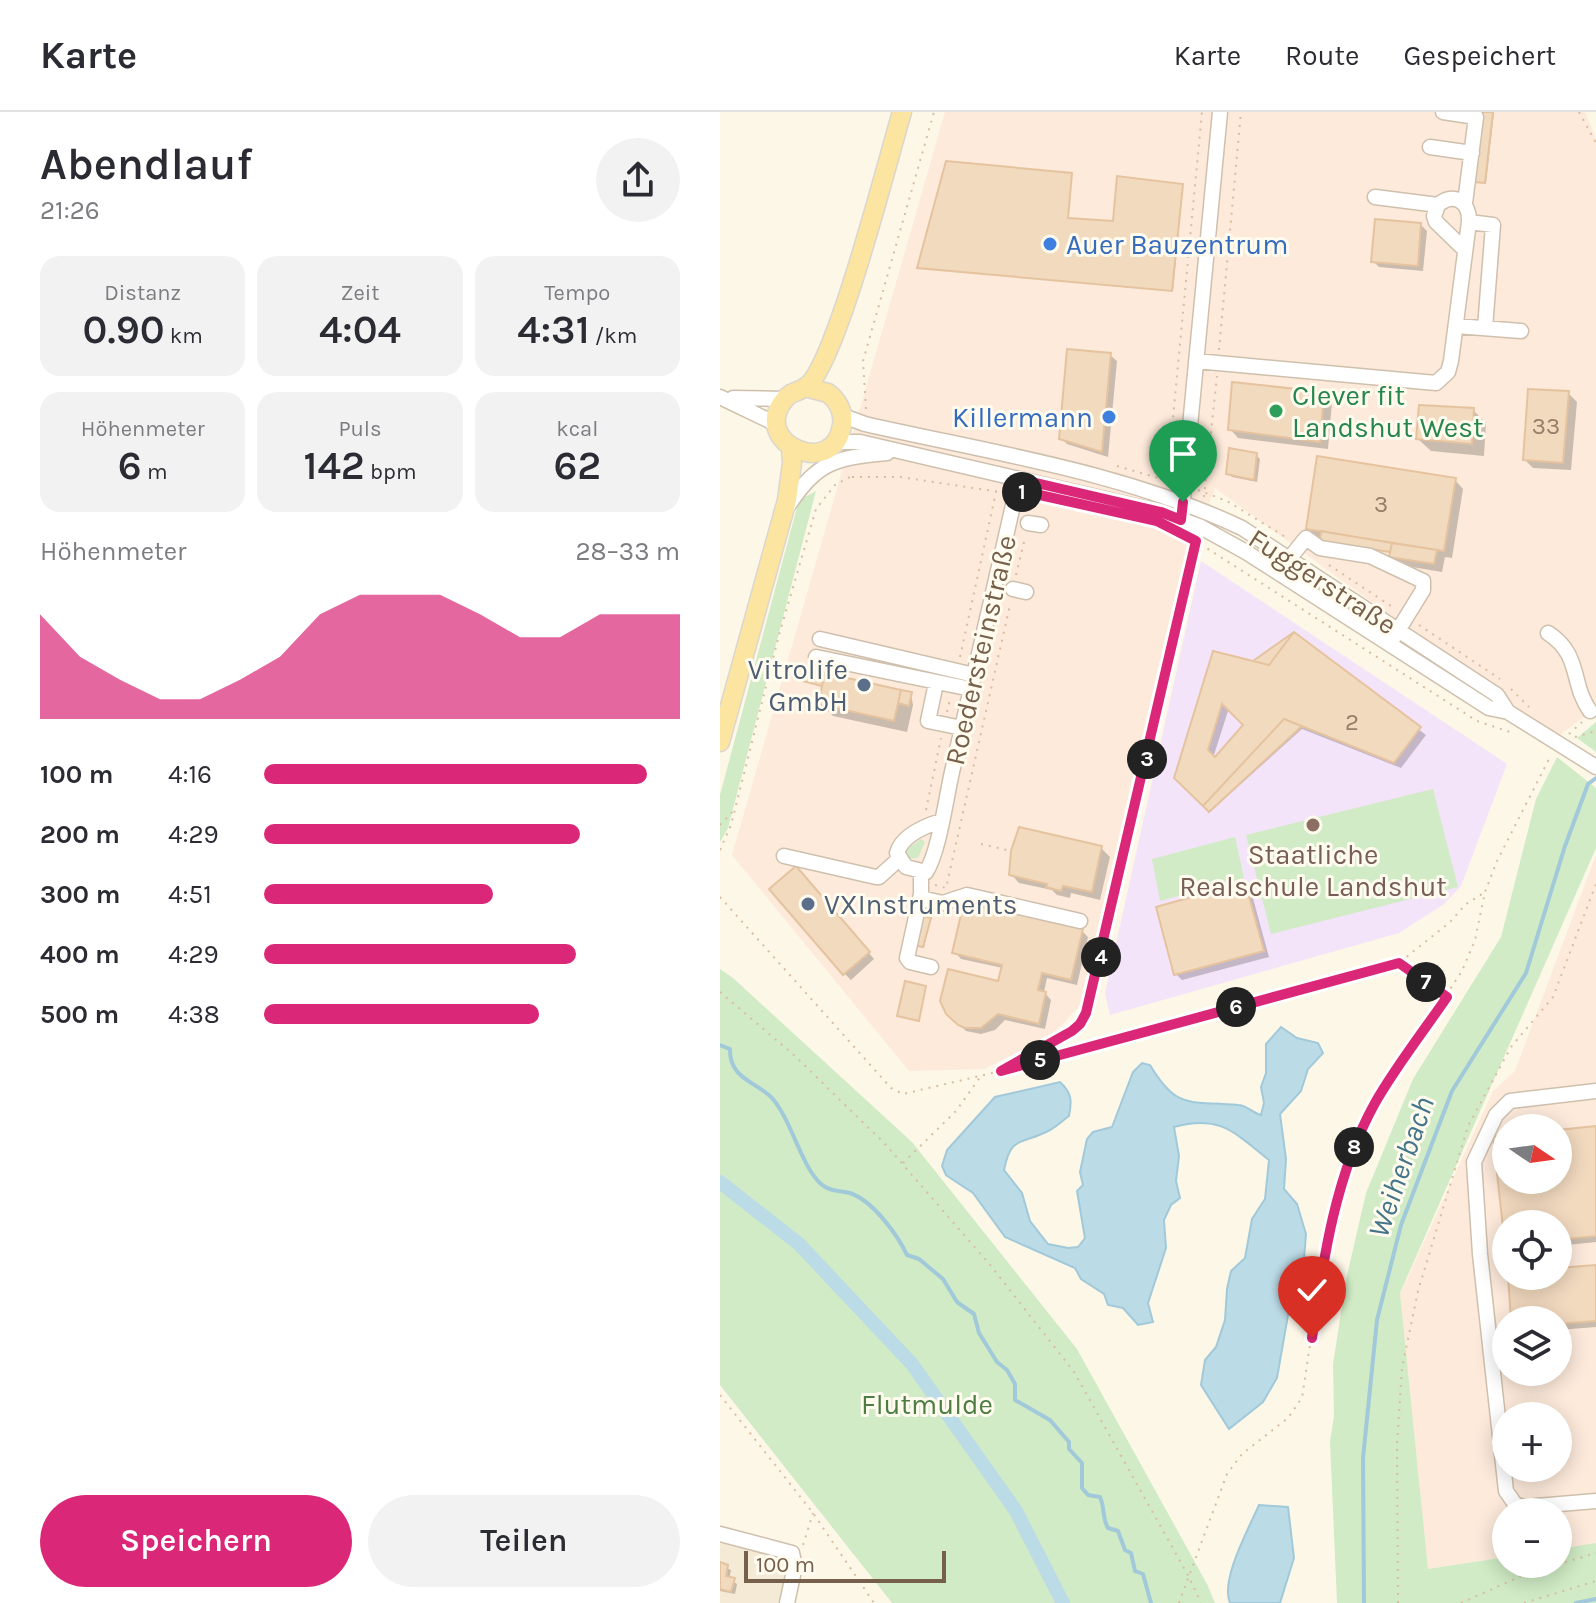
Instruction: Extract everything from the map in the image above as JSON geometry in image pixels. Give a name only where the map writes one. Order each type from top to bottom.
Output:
[{"type":"main road","points":[[720,742],[785,507],[792,463],[791,448],[778,428],[777,413],[785,399],[805,387],[818,372],[835,337],[902,112]]},
{"type":"main road","points":[[785,507],[801,470],[814,453],[835,442],[842,428],[831,372],[835,337]]},
{"type":"main road","points":[[805,387],[821,389],[838,405]]},
{"type":"main road","points":[[791,448],[814,453]]},
{"type":"street","points":[[1181,520],[1220,112]]},
{"type":"street","points":[[1443,112],[1476,117],[1465,203]]},
{"type":"street","points":[[1430,147],[1472,153]]},
{"type":"street","points":[[1375,197],[1438,205]]},
{"type":"street","points":[[1196,361],[1436,383],[1448,372],[1469,222],[1465,203],[1454,198],[1442,200],[1435,210],[1436,222],[1465,250]]},
{"type":"street","points":[[1469,222],[1493,225],[1485,328]]},
{"type":"street","points":[[1456,326],[1521,331]]},
{"type":"street","points":[[722,398],[785,399]]},
{"type":"street","points":[[722,398],[778,428]]},
{"type":"street","name":"Fuggerstraße","points":[[838,405],[846,417],[865,424],[1127,483],[1183,502],[1242,528],[1497,695],[1508,712]]},
{"type":"street","name":"Fuggerstraße","points":[[835,442],[860,442],[1018,485],[1161,512],[1199,526],[1246,552],[1489,708],[1508,712],[1596,767]]},
{"type":"street","points":[[785,507],[802,485],[829,463],[857,456],[899,452]]},
{"type":"street","name":"Roedersteinstraße","points":[[921,872],[926,872],[931,865],[1018,485]]},
{"type":"street","points":[[1289,559],[1306,538],[1320,548],[1370,556],[1423,581],[1423,590],[1389,644]]},
{"type":"street","points":[[1548,633],[1567,648],[1573,659],[1583,701],[1590,711]]},
{"type":"street","points":[[820,639],[972,682]]},
{"type":"street","points":[[816,657],[936,683],[972,682]]},
{"type":"street","points":[[936,683],[928,721],[962,728]]},
{"type":"street","points":[[941,821],[906,839],[897,853],[906,867],[921,872],[927,890],[925,899],[943,903],[967,895],[1080,921]]},
{"type":"street","points":[[784,856],[876,877],[900,858]]},
{"type":"street","points":[[927,890],[907,958],[910,962],[931,967]]},
{"type":"street","points":[[1596,1091],[1510,1101],[1496,1115],[1474,1162],[1480,1254],[1506,1491],[1515,1504],[1523,1507],[1596,1501]]},
{"type":"street","points":[[720,1534],[792,1553],[795,1559],[794,1575],[787,1603]]},
{"type":"path","points":[[865,424],[867,404],[863,361],[934,112]]},
{"type":"path","points":[[1167,481],[1202,112]]},
{"type":"path","points":[[1204,492],[1241,112]]},
{"type":"path","points":[[1579,112],[1596,143]]},
{"type":"path","points":[[852,477],[857,456]]},
{"type":"path","points":[[720,850],[731,825],[779,635],[816,509],[835,485],[852,477],[900,477],[996,492],[1018,485],[1035,494],[1034,524],[1020,590],[946,888],[927,890]]},
{"type":"path","points":[[1188,537],[1477,721],[1515,734]]},
{"type":"path","points":[[1001,1071],[1072,1031],[1086,1013],[1196,541]]},
{"type":"path","points":[[1179,1603],[1227,1474],[1242,1454],[1288,1418],[1302,1398],[1319,1285],[1353,1151],[1376,1102],[1447,997],[1475,940],[1485,892],[1523,804],[1562,745],[1590,711]]},
{"type":"path","points":[[1562,745],[1596,731]]},
{"type":"path","points":[[720,825],[735,808]]},
{"type":"path","points":[[981,844],[1011,851]]},
{"type":"path","points":[[1398,1603],[1397,1444],[1402,1368],[1418,1291],[1468,1126],[1511,1047],[1553,997],[1596,884]]},
{"type":"path","points":[[720,897],[891,1088],[903,1094],[1001,1071],[1399,963],[1450,922],[1465,905],[1485,892]]},
{"type":"path","points":[[1399,963],[1447,997]]},
{"type":"path","points":[[720,992],[794,1055],[902,1164],[991,1266],[1074,1372],[1201,1603]]},
{"type":"path","points":[[902,1164],[956,1111],[981,1076]]},
{"type":"path","points":[[720,1395],[813,1513],[874,1603]]},
{"type":"path","points":[[795,1559],[801,1551],[813,1513]]},
{"type":"path","points":[[1461,1603],[1526,1574],[1596,1553]]},
{"type":"path","points":[[1524,1603],[1596,1581]]},
{"type":"shaded area","points":[[945,112],[1585,112],[1596,139],[1596,708],[1557,737],[1215,488],[1191,549],[1087,998],[1052,1035],[984,1069],[909,1071],[732,855]]},
{"type":"shaded area","name":"Staatliche Realschule Landshut","points":[[1201,561],[1507,764],[1461,886],[1444,904],[1399,933],[1110,1015],[1105,993]]},
{"type":"shaded area","points":[[1596,855],[1596,1543],[1572,1547],[1572,1498],[1492,1498],[1492,1559],[1428,1569],[1400,1294],[1493,1091],[1515,1071]]},
{"type":"shaded area","points":[[720,1542],[788,1561],[780,1603],[720,1603]]},
{"type":"green space","points":[[816,491],[728,828],[720,842],[720,795],[799,500]]},
{"type":"green space","points":[[1596,722],[1596,752],[1577,738]]},
{"type":"green space","points":[[1557,757],[1596,788],[1596,848],[1400,1293],[1428,1569],[1492,1559],[1492,1578],[1572,1578],[1572,1547],[1596,1543],[1596,1603],[1337,1603],[1330,1441],[1334,1416],[1333,1364],[1346,1280],[1366,1193],[1413,1079],[1501,937],[1536,799]]},
{"type":"green space","points":[[1433,789],[1458,887],[1271,934],[1246,835]]},
{"type":"green space","points":[[1235,837],[1244,878],[1160,901],[1152,859]]},
{"type":"green space","points":[[921,839],[925,842],[918,858],[910,859],[906,850]]},
{"type":"green space","name":"Flutmulde","points":[[720,969],[912,1142],[1077,1349],[1215,1603],[892,1603],[720,1385]]},
{"type":"water","points":[[1281,1027],[1297,1038],[1318,1043],[1323,1053],[1308,1069],[1301,1091],[1280,1114],[1286,1159],[1284,1189],[1297,1204],[1306,1234],[1304,1258],[1291,1298],[1277,1378],[1263,1402],[1229,1429],[1201,1385],[1205,1360],[1216,1347],[1225,1320],[1231,1271],[1245,1258],[1252,1219],[1265,1199],[1269,1160],[1226,1128],[1203,1123],[1174,1127],[1179,1156],[1176,1181],[1180,1198],[1171,1205],[1164,1220],[1166,1248],[1148,1303],[1153,1322],[1138,1325],[1123,1308],[1108,1305],[1104,1294],[1081,1279],[1075,1268],[1005,1237],[973,1193],[946,1175],[942,1166],[947,1150],[995,1097],[1060,1082],[1070,1098],[1069,1116],[1051,1130],[1014,1146],[1004,1170],[1022,1193],[1030,1221],[1048,1244],[1078,1247],[1085,1238],[1077,1191],[1083,1185],[1080,1172],[1087,1139],[1093,1132],[1112,1127],[1133,1072],[1142,1063],[1150,1065],[1178,1097],[1197,1103],[1241,1105],[1261,1115],[1266,1044]]},
{"type":"water","points":[[1259,1505],[1288,1507],[1294,1558],[1280,1603],[1230,1603],[1228,1593],[1232,1568]]},
{"type":"building","points":[[1482,112],[1493,112],[1485,183],[1474,182]]},
{"type":"building","name":"Auer Bauzentrum","points":[[946,161],[1072,173],[1068,218],[1113,221],[1117,176],[1183,184],[1172,291],[917,268]]},
{"type":"building","points":[[1375,219],[1421,223],[1418,266],[1371,262]]},
{"type":"building","points":[[1067,349],[1111,353],[1102,452],[1059,439]]},
{"type":"building","name":"Clever fit Landshut West","points":[[1232,382],[1324,392],[1320,442],[1228,430]]},
{"type":"building","points":[[1528,389],[1569,391],[1563,463],[1523,460]]},
{"type":"building","points":[[1419,405],[1474,408],[1472,444],[1416,439]]},
{"type":"building","points":[[1229,448],[1257,453],[1254,480],[1226,474]]},
{"type":"building","points":[[1317,456],[1456,478],[1444,551],[1306,529]]},
{"type":"building","points":[[1321,531],[1392,543],[1390,552],[1320,541]]},
{"type":"building","points":[[1392,543],[1437,550],[1434,564],[1389,557]]},
{"type":"building","points":[[1294,632],[1421,727],[1394,763],[1284,719],[1203,806],[1174,778],[1213,651],[1269,665]],"holes":[[[1222,704],[1243,725],[1215,757],[1208,750]]]},
{"type":"building","points":[[1294,632],[1269,665],[1253,661]]},
{"type":"building","points":[[806,669],[825,673],[822,686],[803,681]]},
{"type":"building","points":[[825,673],[901,690],[894,721],[818,704]]},
{"type":"building","points":[[901,690],[912,692],[909,706],[898,703]]},
{"type":"building","points":[[1284,719],[1302,726],[1209,812],[1203,806]]},
{"type":"building","points":[[1019,827],[1102,846],[1092,892],[1063,886],[1061,891],[1046,887],[1047,884],[1009,875],[1011,851]]},
{"type":"building","points":[[796,866],[870,952],[843,975],[769,889]]},
{"type":"building","points":[[1245,882],[1264,951],[1174,975],[1156,907]]},
{"type":"building","points":[[964,902],[1083,929],[1071,980],[1042,973],[1038,990],[1046,992],[1039,1024],[998,1014],[981,1028],[965,1028],[946,1014],[940,1001],[948,969],[998,981],[1002,965],[952,953]]},
{"type":"building","points":[[920,915],[931,918],[923,947],[913,945]]},
{"type":"building","points":[[905,981],[926,986],[919,1021],[897,1016]]},
{"type":"building","points":[[1596,1126],[1596,1236],[1572,1239],[1572,1210],[1501,1210],[1499,1194],[1572,1194],[1572,1129]]},
{"type":"building","points":[[1596,1265],[1596,1321],[1572,1323],[1572,1306],[1510,1306],[1509,1290],[1572,1290],[1572,1267]]},
{"type":"building","points":[[720,1562],[728,1565],[726,1576],[735,1578],[731,1592],[720,1589]]},
{"type":"waterway","name":"Weiherbach","points":[[1364,1603],[1363,1458],[1377,1320],[1401,1225],[1452,1091],[1526,973],[1565,846],[1588,784],[1596,778]]},
{"type":"waterway","points":[[720,1045],[730,1049],[731,1059],[739,1073],[772,1098],[821,1184],[831,1190],[850,1193],[867,1203],[891,1228],[907,1255],[919,1259],[943,1279],[957,1302],[974,1314],[979,1333],[1015,1384],[1015,1400],[1050,1420],[1082,1463],[1082,1488],[1088,1495],[1100,1497],[1106,1524],[1108,1528],[1118,1531],[1125,1550],[1131,1553],[1135,1571],[1143,1574],[1151,1603]]},
{"type":"waterway","name":"Flutmulde","points":[[720,1182],[799,1244],[912,1364],[1016,1511],[1063,1603]]},
{"type":"waterway","points":[[1576,1603],[1596,1599]]},
{"type":"place","name":"Auer Bauzentrum","points":[[1050,244]]},
{"type":"place","name":"Clever fit Landshut West","points":[[1276,411]]},
{"type":"place","name":"Killermann","points":[[1109,417]]},
{"type":"place","name":"Vitrolife GmbH","points":[[864,685]]},
{"type":"place","name":"Staatliche Realschule Landshut","points":[[1313,825]]},
{"type":"place","name":"VXInstruments","points":[[808,904]]},
{"type":"route","points":[[1183,502],[1181,520],[1161,512],[1019,479],[1017,490],[1157,521],[1196,541],[1086,1013],[1072,1031],[1001,1071],[1399,963],[1447,997],[1376,1102],[1353,1151],[1319,1285],[1312,1338]]}]
